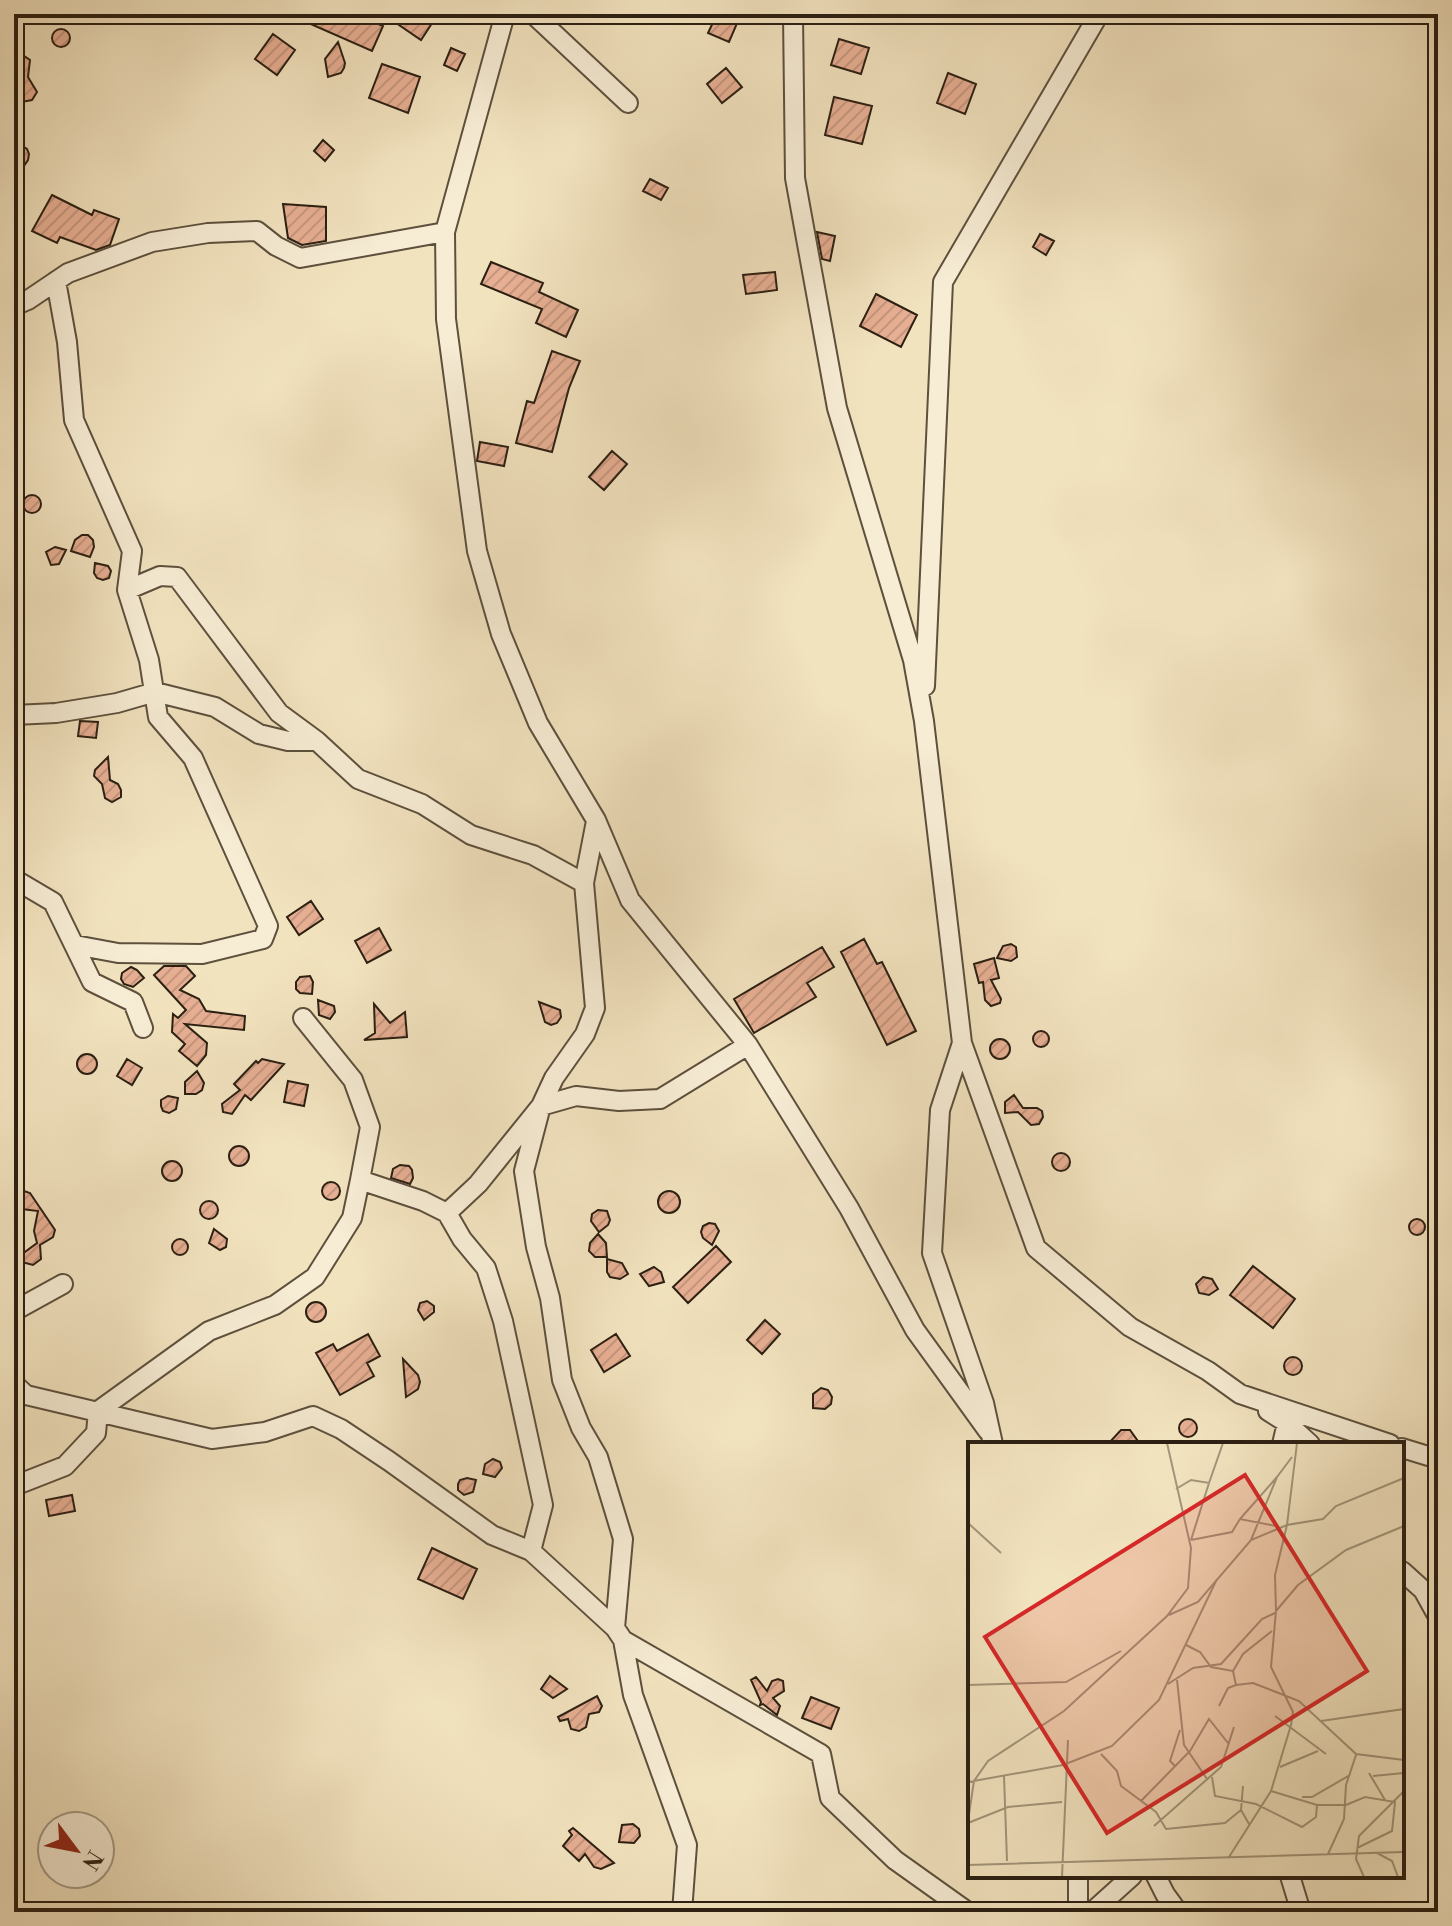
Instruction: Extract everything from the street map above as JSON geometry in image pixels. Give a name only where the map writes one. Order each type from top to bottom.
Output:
[{"type":"street","points":[[505,14],[445,232],[446,319],[477,551],[501,634],[538,723],[596,820],[630,900],[748,1045],[849,1208],[915,1330],[990,1437]]},
{"type":"street","points":[[533,14],[628,103]]},
{"type":"street","points":[[793,14],[795,178],[837,408],[913,660],[924,721],[962,1043],[1036,1248],[1130,1327],[1208,1371],[1287,1423],[1308,1442]]},
{"type":"street","points":[[924,721],[943,282],[1099,14]]},
{"type":"street","points":[[14,306],[68,273],[152,242],[208,233],[257,231],[276,246],[300,258],[445,232]]},
{"type":"street","points":[[56,281],[67,342],[74,420],[132,551],[127,590],[155,692],[158,717],[193,758],[268,926],[263,939],[202,954],[118,953],[75,945]]},
{"type":"street","points":[[127,590],[160,576],[177,577],[279,713],[317,741],[358,779],[422,804],[471,835],[533,855],[584,883]]},
{"type":"street","points":[[14,715],[56,713],[117,703],[155,692],[215,707],[259,734],[288,741],[317,741]]},
{"type":"street","points":[[596,820],[584,883],[595,1008],[585,1034],[554,1078],[541,1106],[524,1171],[536,1247],[550,1298],[562,1380],[581,1428],[598,1457],[623,1539],[619,1634],[633,1695],[687,1845],[682,1912]]},
{"type":"street","points":[[14,879],[53,902],[92,982],[133,1002],[143,1028]]},
{"type":"street","points":[[14,1486],[65,1466],[96,1433],[98,1411],[209,1331],[275,1305],[315,1277],[352,1218],[370,1127],[353,1080],[303,1018]]},
{"type":"street","points":[[962,1043],[940,1110],[932,1253],[984,1403],[990,1437]]},
{"type":"street","points":[[447,1213],[478,1184],[541,1106],[576,1096],[619,1101],[660,1099],[748,1045]]},
{"type":"street","points":[[360,1180],[423,1201],[447,1213],[462,1239],[486,1268],[503,1321],[543,1505],[531,1551]]},
{"type":"street","points":[[14,1311],[63,1284]]},
{"type":"street","points":[[14,1384],[26,1395],[212,1439],[265,1432],[313,1416],[341,1429],[492,1535],[531,1551],[619,1634],[821,1754],[830,1798],[895,1860],[968,1912]]},
{"type":"street","points":[[1240,1394],[1384,1442]]},
{"type":"street","points":[[1282,1442],[1287,1423]]},
{"type":"street","points":[[1404,1449],[1438,1459]]},
{"type":"street","points":[[1404,1573],[1423,1590],[1438,1617]]},
{"type":"street","points":[[1078,1878],[1078,1912]]},
{"type":"street","points":[[1092,1912],[1130,1878]]},
{"type":"street","points":[[1157,1878],[1178,1912]]},
{"type":"street","points":[[1291,1878],[1301,1912]]},
{"type":"building","points":[[288,14],[356,14],[383,26],[372,51]]},
{"type":"building","points":[[383,14],[438,14],[421,40]]},
{"type":"building","points":[[717,14],[741,14],[729,42],[708,33]]},
{"type":"building","points":[[61,29],[70,38],[61,47],[52,38]]},
{"type":"building","points":[[273,34],[295,50],[277,75],[255,59]]},
{"type":"building","points":[[839,39],[869,48],[861,74],[831,65]]},
{"type":"building","points":[[338,42],[344,68],[341,73],[328,77],[325,59]]},
{"type":"building","points":[[451,48],[465,54],[457,71],[444,65]]},
{"type":"building","points":[[14,49],[30,60],[28,77],[37,92],[32,100],[21,102],[19,110],[14,110]]},
{"type":"building","points":[[382,64],[420,77],[408,113],[369,98]]},
{"type":"building","points":[[726,68],[742,87],[722,103],[707,84]]},
{"type":"building","points":[[948,73],[976,84],[965,114],[937,103]]},
{"type":"building","points":[[834,97],[872,106],[862,144],[825,135]]},
{"type":"building","points":[[323,140],[334,150],[325,161],[314,151]]},
{"type":"building","points":[[14,141],[27,149],[29,154],[14,180]]},
{"type":"building","points":[[650,179],[668,188],[661,200],[643,191]]},
{"type":"building","points":[[52,195],[92,215],[94,210],[119,219],[110,245],[96,250],[60,237],[57,243],[32,231]]},
{"type":"building","points":[[283,204],[326,207],[326,241],[302,245],[288,238]]},
{"type":"building","points":[[817,232],[835,236],[830,261],[822,259]]},
{"type":"building","points":[[1040,234],[1054,241],[1046,255],[1033,247]]},
{"type":"building","points":[[491,262],[543,283],[539,292],[578,310],[566,337],[536,323],[542,309],[481,284]]},
{"type":"building","points":[[775,272],[777,290],[746,294],[743,275]]},
{"type":"building","points":[[876,294],[917,315],[901,347],[860,326]]},
{"type":"building","points":[[552,351],[580,361],[569,388],[552,452],[516,443],[527,401],[534,403]]},
{"type":"building","points":[[480,442],[508,447],[504,466],[477,461]]},
{"type":"building","points":[[612,451],[627,464],[604,490],[589,477]]},
{"type":"building","points":[[28,495],[36,495],[41,504],[39,511],[28,513],[23,508],[23,500]]},
{"type":"building","points":[[88,535],[93,540],[90,557],[71,551],[75,540]]},
{"type":"building","points":[[55,547],[66,550],[59,564],[51,565],[46,552]]},
{"type":"building","points":[[95,563],[108,566],[111,571],[109,578],[97,578]]},
{"type":"building","points":[[80,721],[98,722],[96,738],[78,736]]},
{"type":"building","points":[[108,757],[110,780],[118,784],[121,790],[121,797],[112,802],[105,798],[102,784],[94,776],[95,770]]},
{"type":"building","points":[[311,901],[323,919],[299,935],[287,917]]},
{"type":"building","points":[[379,928],[391,950],[367,963],[355,941]]},
{"type":"building","points":[[864,939],[877,964],[882,962],[916,1031],[887,1045],[841,952]]},
{"type":"building","points":[[1011,944],[1016,947],[1017,957],[1011,961],[997,958],[1003,946]]},
{"type":"building","points":[[822,947],[834,967],[807,983],[816,997],[754,1033],[734,999]]},
{"type":"building","points":[[994,958],[999,978],[991,980],[1001,999],[1000,1003],[991,1006],[985,1000],[983,982],[979,983],[974,964]]},
{"type":"building","points":[[164,966],[186,966],[195,976],[180,990],[199,999],[206,1011],[245,1016],[244,1030],[185,1024],[207,1043],[206,1055],[197,1066],[179,1051],[185,1044],[172,1032],[173,1014],[178,1018],[186,1010],[154,975]]},
{"type":"building","points":[[131,967],[144,978],[133,987],[124,984],[121,979],[122,973]]},
{"type":"building","points":[[310,976],[312,994],[300,993],[296,982],[300,977]]},
{"type":"building","points":[[318,1000],[334,1006],[335,1012],[330,1019],[319,1015]]},
{"type":"building","points":[[539,1002],[560,1010],[561,1017],[557,1023],[551,1025],[545,1022]]},
{"type":"building","points":[[374,1004],[390,1023],[405,1012],[407,1037],[364,1040],[375,1033]]},
{"type":"building","points":[[1038,1031],[1044,1031],[1049,1039],[1047,1045],[1038,1047],[1033,1042],[1033,1036]]},
{"type":"building","points":[[1000,1039],[1007,1042],[1010,1049],[1007,1056],[1000,1059],[993,1056],[990,1049],[993,1042]]},
{"type":"building","points":[[87,1054],[94,1057],[97,1064],[94,1071],[87,1074],[80,1071],[77,1064],[80,1057]]},
{"type":"building","points":[[127,1059],[142,1068],[132,1085],[117,1076]]},
{"type":"building","points":[[262,1059],[284,1064],[251,1100],[245,1095],[232,1114],[223,1112],[222,1104],[240,1090],[234,1084],[256,1061],[258,1063]]},
{"type":"building","points":[[197,1071],[204,1083],[202,1090],[196,1094],[185,1094],[185,1082]]},
{"type":"building","points":[[288,1081],[308,1085],[304,1106],[284,1102]]},
{"type":"building","points":[[1014,1095],[1023,1108],[1042,1111],[1039,1124],[1031,1125],[1018,1112],[1005,1113],[1005,1102]]},
{"type":"building","points":[[168,1096],[178,1098],[176,1109],[169,1113],[163,1111],[161,1106],[161,1100]]},
{"type":"building","points":[[239,1146],[246,1149],[249,1156],[246,1163],[239,1166],[232,1163],[229,1156],[232,1149]]},
{"type":"building","points":[[1061,1153],[1070,1162],[1061,1171],[1052,1162]]},
{"type":"building","points":[[168,1161],[176,1161],[182,1171],[176,1181],[168,1181],[162,1175],[162,1167]]},
{"type":"building","points":[[400,1165],[409,1166],[412,1170],[410,1184],[391,1178],[393,1169]]},
{"type":"building","points":[[331,1182],[340,1191],[331,1200],[322,1191]]},
{"type":"building","points":[[21,1190],[30,1193],[55,1230],[53,1237],[40,1245],[41,1259],[33,1265],[14,1260],[37,1243],[34,1231],[38,1211],[14,1208],[14,1194]]},
{"type":"building","points":[[669,1191],[677,1194],[680,1202],[677,1210],[669,1213],[661,1210],[658,1202],[661,1194]]},
{"type":"building","points":[[209,1201],[218,1210],[209,1219],[200,1210]]},
{"type":"building","points":[[598,1210],[607,1211],[610,1220],[599,1232],[591,1221],[592,1214]]},
{"type":"building","points":[[1414,1219],[1420,1219],[1425,1227],[1423,1233],[1414,1235],[1409,1230],[1409,1224]]},
{"type":"building","points":[[715,1224],[719,1231],[712,1245],[701,1232],[703,1226]]},
{"type":"building","points":[[214,1229],[227,1239],[226,1247],[220,1250],[209,1243]]},
{"type":"building","points":[[598,1234],[606,1243],[607,1257],[595,1257],[589,1251],[590,1243]]},
{"type":"building","points":[[177,1239],[183,1239],[188,1247],[186,1253],[177,1255],[172,1250],[172,1244]]},
{"type":"building","points":[[716,1246],[731,1262],[688,1303],[673,1287]]},
{"type":"building","points":[[607,1259],[622,1263],[628,1274],[620,1279],[610,1277]]},
{"type":"building","points":[[1253,1266],[1295,1299],[1273,1328],[1230,1295]]},
{"type":"building","points":[[654,1267],[661,1272],[664,1282],[649,1286],[640,1274]]},
{"type":"building","points":[[1203,1277],[1212,1279],[1218,1289],[1209,1295],[1199,1293],[1196,1284]]},
{"type":"building","points":[[427,1301],[434,1306],[434,1312],[424,1320],[418,1310],[420,1303]]},
{"type":"building","points":[[316,1302],[323,1305],[326,1312],[323,1319],[316,1322],[309,1319],[306,1312],[309,1305]]},
{"type":"building","points":[[765,1320],[780,1334],[762,1354],[747,1340]]},
{"type":"building","points":[[368,1334],[380,1356],[367,1363],[374,1376],[340,1395],[316,1353],[333,1344],[337,1351]]},
{"type":"building","points":[[616,1334],[630,1356],[604,1372],[591,1350]]},
{"type":"building","points":[[1293,1357],[1302,1366],[1293,1375],[1284,1366]]},
{"type":"building","points":[[403,1359],[418,1375],[420,1382],[418,1389],[406,1397]]},
{"type":"building","points":[[821,1388],[828,1390],[832,1397],[831,1404],[825,1409],[813,1408],[813,1394]]},
{"type":"building","points":[[1184,1419],[1192,1419],[1197,1428],[1195,1435],[1184,1437],[1179,1432],[1179,1424]]},
{"type":"building","points":[[1121,1430],[1130,1430],[1139,1442],[1110,1442]]},
{"type":"building","points":[[493,1459],[500,1462],[502,1468],[495,1477],[483,1474],[485,1464]]},
{"type":"building","points":[[467,1478],[476,1480],[473,1492],[464,1495],[458,1490],[458,1484]]},
{"type":"building","points":[[72,1495],[75,1511],[49,1516],[46,1500]]},
{"type":"building","points":[[432,1548],[477,1569],[463,1599],[418,1579]]},
{"type":"building","points":[[550,1676],[567,1689],[553,1698],[541,1689]]},
{"type":"building","points":[[756,1677],[767,1691],[772,1681],[783,1681],[784,1691],[773,1698],[780,1706],[777,1715],[760,1705],[751,1680]]},
{"type":"building","points":[[597,1696],[602,1706],[599,1712],[589,1714],[586,1727],[579,1731],[571,1729],[568,1719],[560,1721],[558,1717]]},
{"type":"building","points":[[811,1697],[839,1708],[831,1729],[802,1718]]},
{"type":"building","points":[[633,1824],[639,1829],[640,1836],[634,1843],[619,1842],[622,1825]]},
{"type":"building","points":[[573,1828],[614,1863],[601,1869],[594,1867],[585,1854],[579,1861],[563,1846],[572,1835],[569,1831]]}]
